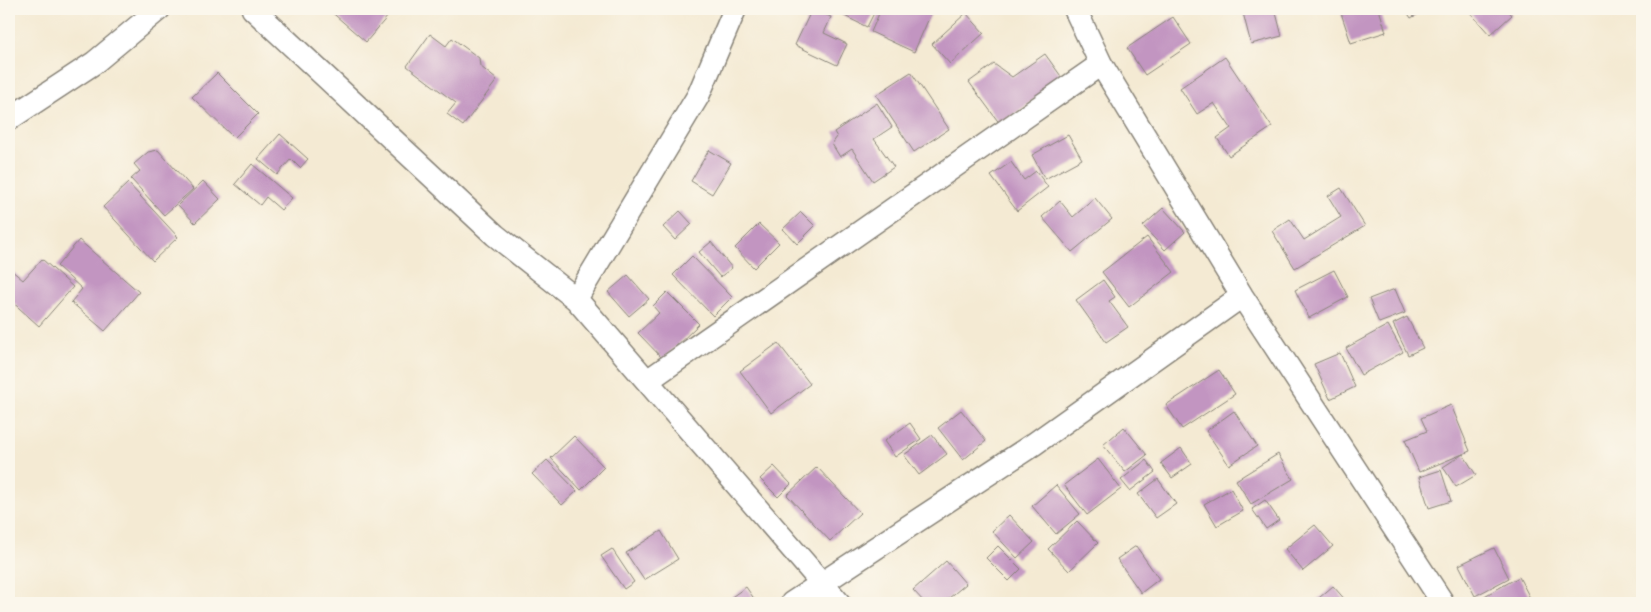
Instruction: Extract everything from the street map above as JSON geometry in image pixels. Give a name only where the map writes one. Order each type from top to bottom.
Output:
[{"type":"street","points":[[9,119],[94,62],[159,9]]},
{"type":"street","points":[[253,9],[495,234],[576,299],[839,603]]},
{"type":"street","points":[[576,299],[698,96],[735,9]]},
{"type":"street","points":[[1075,9],[1100,64],[1242,296],[1443,603]]},
{"type":"street","points":[[647,381],[1100,64]]},
{"type":"street","points":[[792,603],[1034,444],[1242,296]]},
{"type":"building","points":[[328,9],[394,9],[366,42]]},
{"type":"building","points":[[812,9],[831,17],[824,33],[847,44],[837,65],[795,45]]},
{"type":"building","points":[[830,9],[876,9],[867,27]]},
{"type":"building","points":[[881,9],[933,9],[914,52],[871,32]]},
{"type":"building","points":[[1242,9],[1275,9],[1282,36],[1251,44]]},
{"type":"building","points":[[1379,9],[1386,32],[1351,43],[1340,10]]},
{"type":"building","points":[[1405,9],[1427,9],[1411,18]]},
{"type":"building","points":[[1467,9],[1507,9],[1512,15],[1490,35]]},
{"type":"building","points":[[966,13],[984,33],[950,64],[932,44]]},
{"type":"building","points":[[1173,17],[1191,44],[1145,75],[1127,48]]},
{"type":"building","points":[[430,34],[446,46],[452,38],[479,58],[480,66],[497,80],[463,126],[447,114],[456,103],[407,66]]},
{"type":"building","points":[[1045,54],[1063,79],[1000,124],[969,82],[994,64],[1012,77]]},
{"type":"building","points":[[1225,57],[1272,127],[1229,156],[1217,138],[1231,128],[1214,103],[1197,114],[1180,88]]},
{"type":"building","points":[[911,72],[949,129],[914,152],[876,95]]},
{"type":"building","points":[[217,73],[258,114],[234,138],[192,97]]},
{"type":"building","points":[[877,103],[892,127],[874,139],[894,167],[873,181],[852,149],[840,157],[832,144],[837,137],[834,132]]},
{"type":"building","points":[[280,134],[308,159],[300,168],[291,159],[277,175],[258,159]]},
{"type":"building","points":[[1068,135],[1082,159],[1045,179],[1032,155]]},
{"type":"building","points":[[158,150],[193,189],[164,215],[131,179],[140,171],[134,164],[148,152]]},
{"type":"building","points":[[709,150],[731,163],[712,194],[691,181]]},
{"type":"building","points":[[1011,162],[1024,180],[1036,171],[1048,187],[1017,211],[991,176]]},
{"type":"building","points":[[252,164],[292,198],[281,210],[266,197],[260,205],[235,184]]},
{"type":"building","points":[[203,181],[220,199],[195,223],[178,205]]},
{"type":"building","points":[[128,183],[178,237],[153,261],[103,207]]},
{"type":"building","points":[[1341,188],[1365,226],[1295,268],[1272,231],[1290,219],[1304,240],[1341,217],[1328,196]]},
{"type":"building","points":[[1095,198],[1112,219],[1072,252],[1042,217],[1060,201],[1073,217]]},
{"type":"building","points":[[1163,208],[1185,232],[1165,250],[1143,226]]},
{"type":"building","points":[[680,211],[692,224],[675,240],[663,227]]},
{"type":"building","points":[[801,212],[815,226],[797,244],[783,229]]},
{"type":"building","points":[[759,224],[779,243],[754,268],[735,248]]},
{"type":"building","points":[[1147,237],[1174,272],[1129,307],[1102,272]]},
{"type":"building","points":[[79,240],[139,292],[105,331],[71,302],[82,289],[57,266]]},
{"type":"building","points":[[711,242],[732,268],[720,277],[699,252]]},
{"type":"building","points":[[692,256],[732,297],[713,316],[673,275]]},
{"type":"building","points":[[42,259],[73,287],[39,326],[9,299],[9,272],[11,270],[23,280]]},
{"type":"building","points":[[1334,270],[1348,297],[1309,318],[1295,290]]},
{"type":"building","points":[[628,275],[649,299],[629,316],[608,292]]},
{"type":"building","points":[[1103,280],[1115,297],[1109,301],[1128,327],[1106,342],[1076,300]]},
{"type":"building","points":[[1395,289],[1405,313],[1379,323],[1369,299]]},
{"type":"building","points":[[667,292],[699,324],[663,359],[638,333],[659,313],[653,306]]},
{"type":"building","points":[[1407,317],[1423,348],[1408,355],[1393,324]]},
{"type":"building","points":[[1388,325],[1403,352],[1361,375],[1346,348]]},
{"type":"building","points":[[778,343],[810,384],[771,413],[740,371]]},
{"type":"building","points":[[1340,353],[1355,387],[1330,399],[1314,364]]},
{"type":"building","points":[[1219,370],[1235,394],[1182,429],[1166,405]]},
{"type":"building","points":[[1451,405],[1470,451],[1419,472],[1405,440],[1427,431],[1421,418]]},
{"type":"building","points":[[961,410],[986,441],[963,460],[938,428]]},
{"type":"building","points":[[1234,411],[1257,446],[1229,465],[1206,431]]},
{"type":"building","points":[[910,423],[921,439],[895,457],[884,441]]},
{"type":"building","points":[[1124,427],[1147,455],[1125,472],[1103,445]]},
{"type":"building","points":[[932,435],[947,454],[919,475],[904,455]]},
{"type":"building","points":[[574,436],[604,467],[581,490],[551,458]]},
{"type":"building","points":[[1181,448],[1192,464],[1172,478],[1161,463]]},
{"type":"building","points":[[1278,454],[1293,479],[1251,504],[1236,480]]},
{"type":"building","points":[[1463,454],[1476,475],[1456,487],[1443,467]]},
{"type":"building","points":[[1098,459],[1121,489],[1087,515],[1064,485]]},
{"type":"building","points":[[547,460],[577,491],[562,505],[532,474]]},
{"type":"building","points":[[1146,460],[1155,472],[1130,491],[1121,480]]},
{"type":"building","points":[[774,466],[791,484],[778,497],[760,479]]},
{"type":"building","points":[[817,467],[860,513],[830,541],[787,495]]},
{"type":"building","points":[[1441,470],[1451,501],[1429,508],[1419,477]]},
{"type":"building","points":[[1158,479],[1176,504],[1156,518],[1138,494]]},
{"type":"building","points":[[1056,485],[1080,514],[1056,534],[1032,506]]},
{"type":"building","points":[[1231,489],[1243,511],[1217,526],[1204,504]]},
{"type":"building","points":[[1265,500],[1279,520],[1266,529],[1252,509]]},
{"type":"building","points":[[1009,515],[1034,542],[1017,558],[992,531]]},
{"type":"building","points":[[1077,521],[1098,543],[1069,571],[1048,549]]},
{"type":"building","points":[[1315,525],[1333,546],[1303,571],[1285,549]]},
{"type":"building","points":[[661,531],[678,559],[644,580],[626,553]]},
{"type":"building","points":[[998,546],[1021,569],[1009,581],[986,558]]},
{"type":"building","points":[[1136,546],[1159,579],[1141,593],[1117,559]]},
{"type":"building","points":[[1494,548],[1509,578],[1475,596],[1459,565]]},
{"type":"building","points":[[612,549],[634,582],[624,589],[601,556]]},
{"type":"building","points":[[946,561],[966,584],[943,603],[925,603],[913,590]]},
{"type":"building","points":[[1519,577],[1530,598],[1521,603],[1481,603],[1479,599]]},
{"type":"building","points":[[1333,586],[1348,603],[1313,603]]},
{"type":"building","points":[[746,587],[757,603],[723,603]]}]
